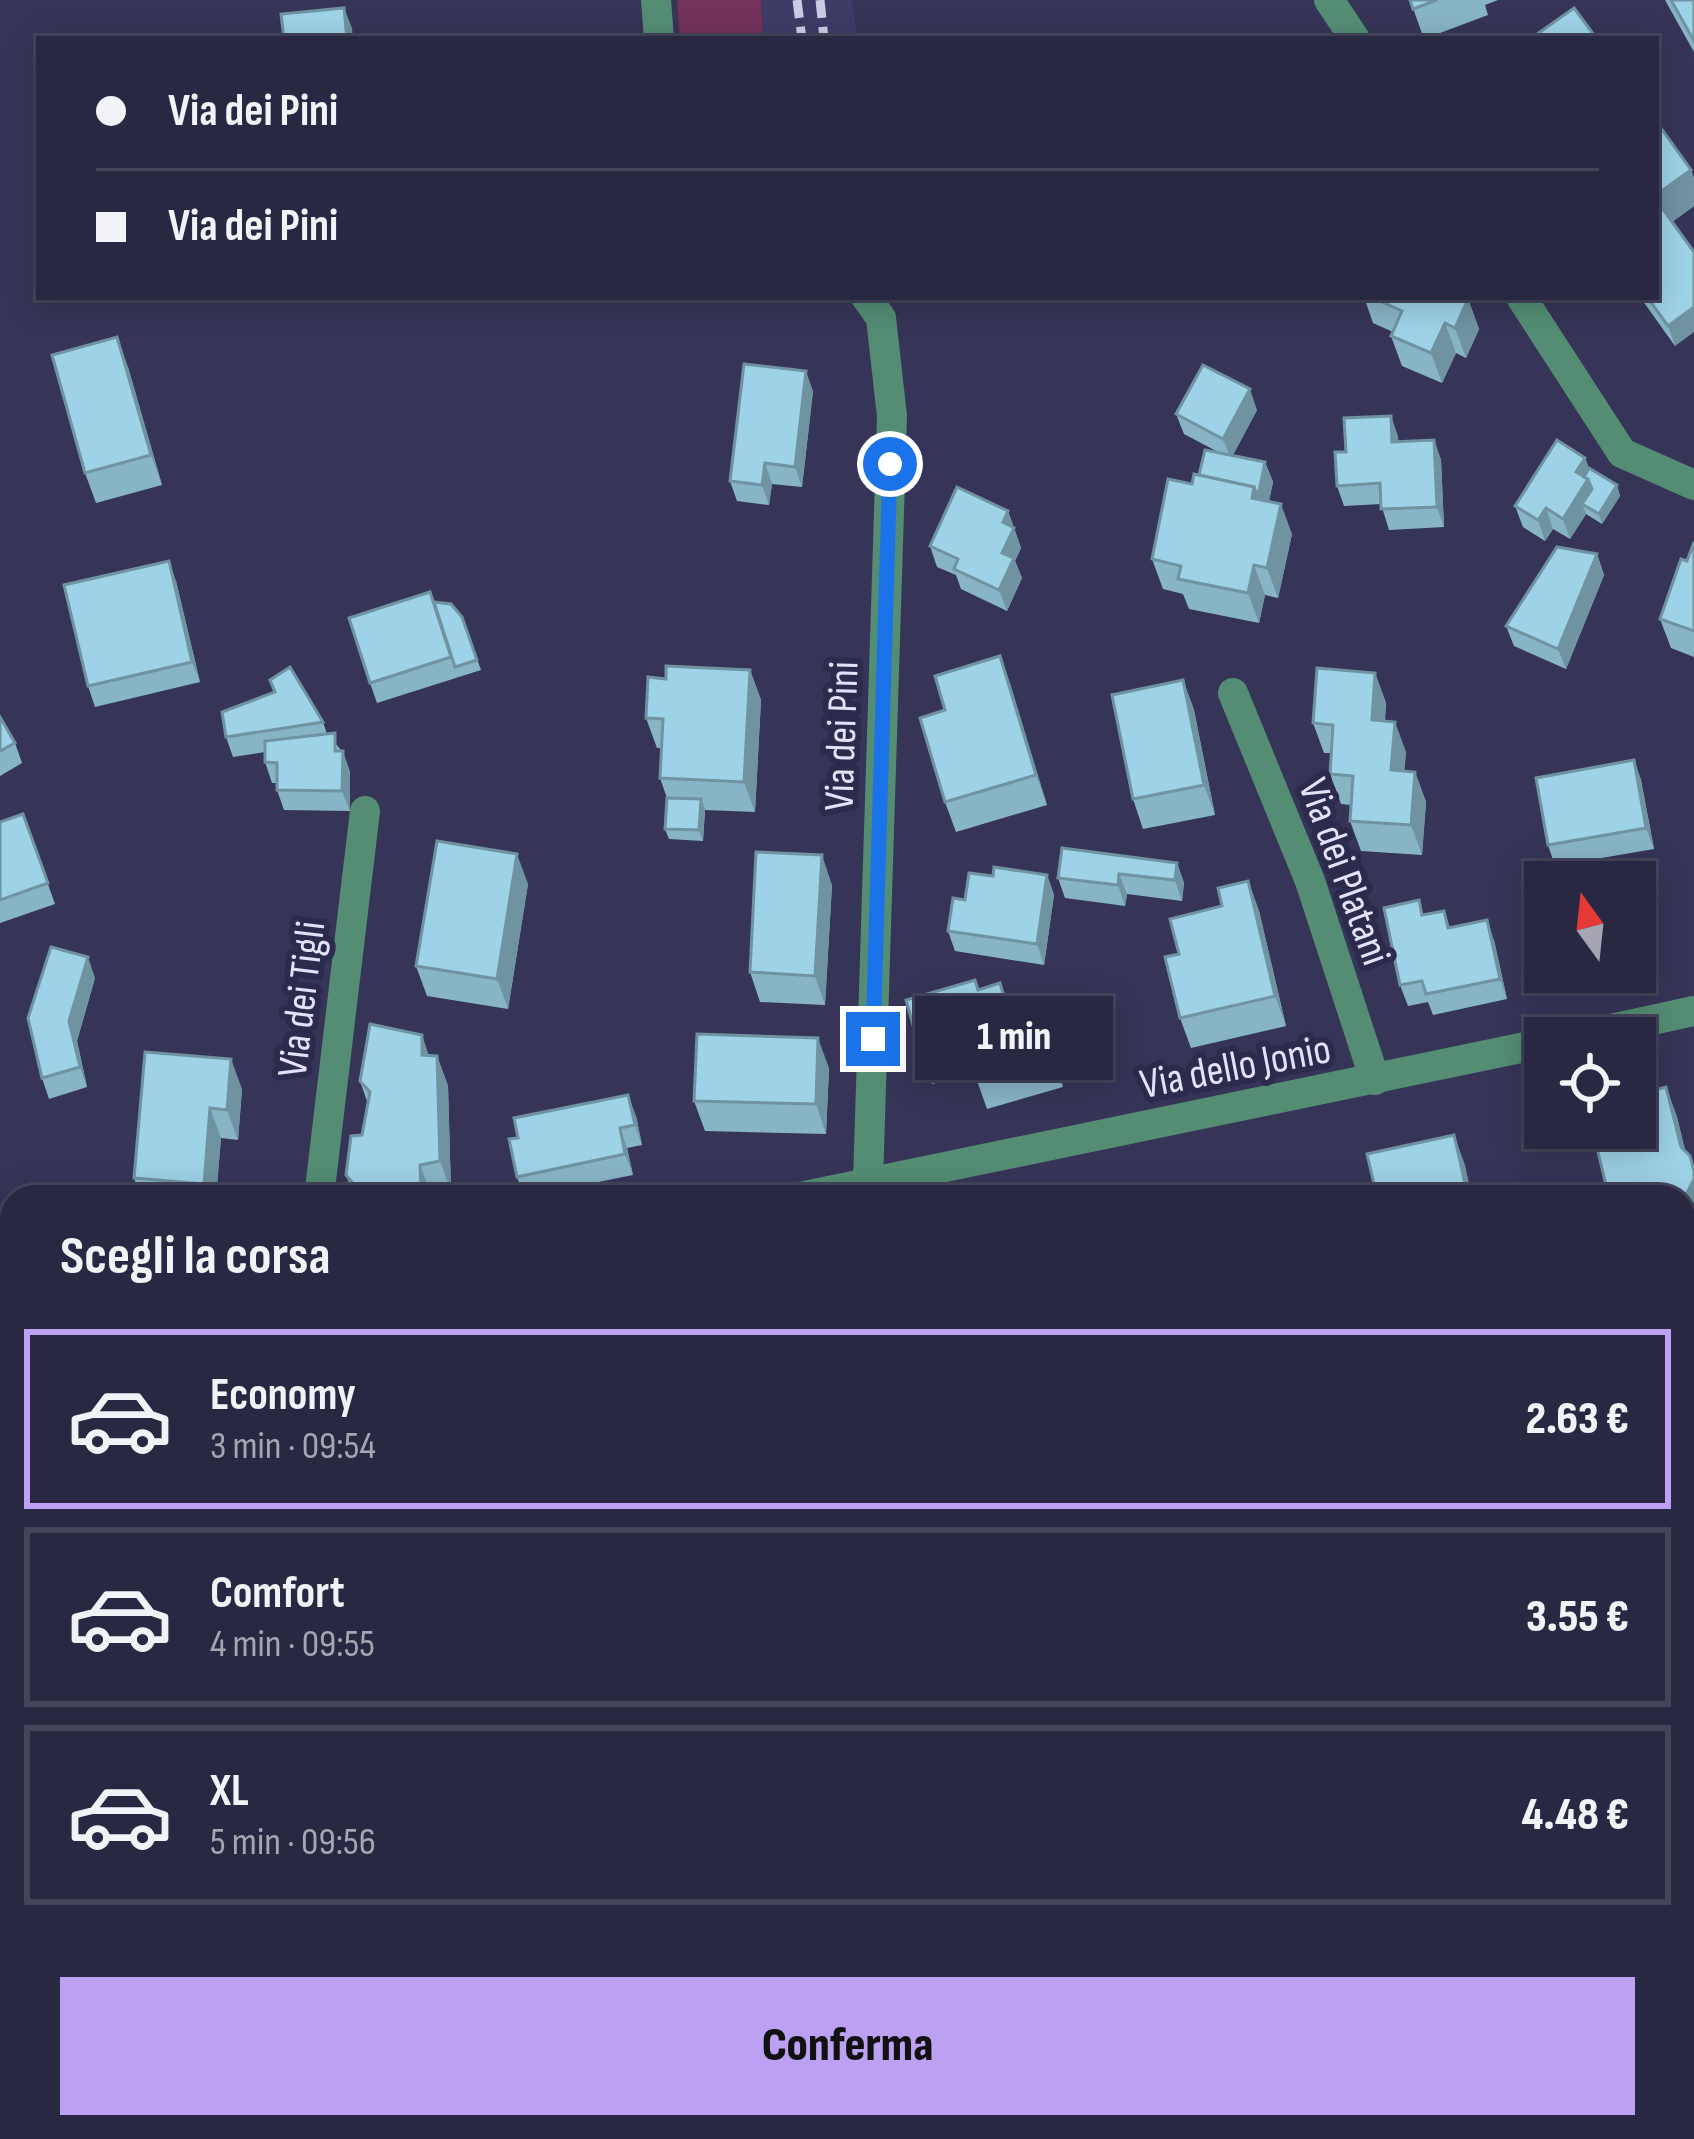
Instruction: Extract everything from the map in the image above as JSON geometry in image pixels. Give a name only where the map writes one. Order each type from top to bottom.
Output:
[{"type":"street","points":[[656,0],[659,36]]},
{"type":"street","points":[[1329,0],[1352,36]]},
{"type":"street","name":"Via dei Pini","points":[[868,300],[881,318],[892,416],[868,1182]]},
{"type":"street","points":[[1523,300],[1622,453],[1694,484]]},
{"type":"street","name":"Via dei Platani","points":[[1233,693],[1310,881],[1375,1080]]},
{"type":"street","name":"Via dei Tigli","points":[[320,1185],[365,811]]},
{"type":"street","points":[[1656,1019],[1694,1011]]},
{"type":"street","name":"Via dello Jonio","points":[[854,1185],[1524,1048]]},
{"type":"shaded area","points":[[677,0],[761,0],[763,36],[680,36]]},
{"type":"shaded area","points":[[761,0],[852,0],[857,36],[763,36]]},
{"type":"building","points":[[1410,0],[1437,0],[1413,9]]},
{"type":"building","points":[[1671,0],[1694,0],[1694,41]]},
{"type":"building","points":[[344,8],[347,36],[284,36],[281,14]]},
{"type":"building","points":[[1574,8],[1595,36],[1534,36]]},
{"type":"building","points":[[1659,125],[1691,170],[1659,193]]},
{"type":"building","points":[[1659,206],[1694,252],[1694,307],[1668,326],[1649,300],[1659,300]]},
{"type":"building","points":[[1378,300],[1468,300],[1455,328],[1445,323],[1431,353],[1391,336],[1402,311]]},
{"type":"building","points":[[117,337],[151,455],[85,473],[52,355]]},
{"type":"building","points":[[744,364],[806,371],[795,467],[765,463],[762,485],[730,481]]},
{"type":"building","points":[[1203,365],[1250,389],[1223,439],[1176,414]]},
{"type":"building","points":[[1391,416],[1392,442],[1434,440],[1437,507],[1381,509],[1380,483],[1337,486],[1335,452],[1346,452],[1344,418]]},
{"type":"building","points":[[1557,440],[1585,458],[1576,472],[1588,479],[1563,519],[1546,508],[1538,520],[1515,506]]},
{"type":"building","points":[[1205,450],[1265,462],[1258,496],[1254,487],[1199,475]]},
{"type":"building","points":[[1589,468],[1617,485],[1599,514],[1582,504],[1592,489],[1584,477]]},
{"type":"building","points":[[1194,474],[1254,487],[1252,498],[1281,504],[1267,568],[1254,565],[1248,593],[1178,579],[1181,566],[1152,559],[1168,479],[1192,484]]},
{"type":"building","points":[[957,487],[1008,511],[1003,522],[1014,528],[1002,553],[1014,558],[999,590],[954,569],[958,559],[930,546]]},
{"type":"building","points":[[1694,542],[1694,631],[1660,619],[1681,559],[1687,561]]},
{"type":"building","points":[[1557,547],[1597,554],[1558,649],[1506,626]]},
{"type":"building","points":[[169,561],[192,662],[88,686],[64,585]]},
{"type":"building","points":[[430,592],[451,657],[370,683],[349,618]]},
{"type":"building","points":[[434,602],[451,604],[462,617],[477,660],[455,667]]},
{"type":"building","points":[[1000,656],[1036,775],[945,802],[920,718],[945,710],[935,676]]},
{"type":"building","points":[[666,666],[750,670],[744,782],[660,778],[663,719],[646,718],[648,677],[666,679]]},
{"type":"building","points":[[290,667],[323,722],[226,737],[222,712],[275,692],[270,680]]},
{"type":"building","points":[[1317,668],[1375,673],[1372,720],[1395,722],[1391,770],[1415,772],[1411,825],[1350,821],[1353,776],[1330,774],[1333,725],[1313,723]]},
{"type":"building","points":[[1183,680],[1204,785],[1133,799],[1112,695]]},
{"type":"building","points":[[0,717],[15,743],[0,751]]},
{"type":"building","points":[[335,733],[335,751],[343,751],[342,791],[277,790],[277,763],[265,762],[265,741]]},
{"type":"building","points":[[1634,760],[1646,828],[1548,845],[1536,778]]},
{"type":"building","points":[[667,798],[701,799],[699,830],[665,829]]},
{"type":"building","points":[[23,814],[48,883],[0,900],[0,822]]},
{"type":"building","points":[[437,841],[517,854],[497,979],[416,966]]},
{"type":"building","points":[[1062,848],[1177,863],[1175,880],[1119,874],[1118,885],[1058,878]]},
{"type":"building","points":[[756,852],[822,855],[815,976],[750,972]]},
{"type":"building","points":[[994,867],[1047,875],[1037,944],[948,931],[953,898],[965,900],[969,873],[993,876]]},
{"type":"building","points":[[1248,881],[1275,996],[1180,1018],[1165,957],[1179,954],[1170,919],[1222,906],[1218,888]]},
{"type":"building","points":[[1419,900],[1422,915],[1444,911],[1448,928],[1487,920],[1500,979],[1426,994],[1422,981],[1400,985],[1384,908]]},
{"type":"building","points":[[51,947],[88,957],[69,1021],[80,1067],[42,1078],[28,1018]]},
{"type":"building","points":[[975,980],[978,990],[1000,983],[1009,1013],[1037,1004],[1052,1057],[976,1079],[965,1042],[921,1054],[906,1000]]},
{"type":"building","points":[[370,1024],[422,1035],[422,1055],[437,1056],[440,1161],[420,1165],[421,1185],[354,1185],[346,1175],[351,1136],[362,1135],[370,1092],[360,1081]]},
{"type":"building","points":[[697,1034],[818,1038],[816,1104],[694,1101]]},
{"type":"building","points":[[145,1052],[231,1059],[227,1110],[210,1108],[204,1184],[134,1178]]},
{"type":"building","points":[[1666,1087],[1681,1147],[1690,1156],[1694,1171],[1691,1185],[1606,1185],[1597,1149],[1656,1149],[1656,1090]]},
{"type":"building","points":[[628,1095],[635,1125],[620,1128],[625,1154],[517,1177],[509,1139],[518,1138],[514,1118]]},
{"type":"building","points":[[1454,1135],[1465,1185],[1374,1185],[1367,1154]]},
{"type":"railway","points":[[797,0],[802,36]]},
{"type":"railway","points":[[820,0],[824,36]]},
{"type":"route","points":[[873,1039],[890,464]]}]
